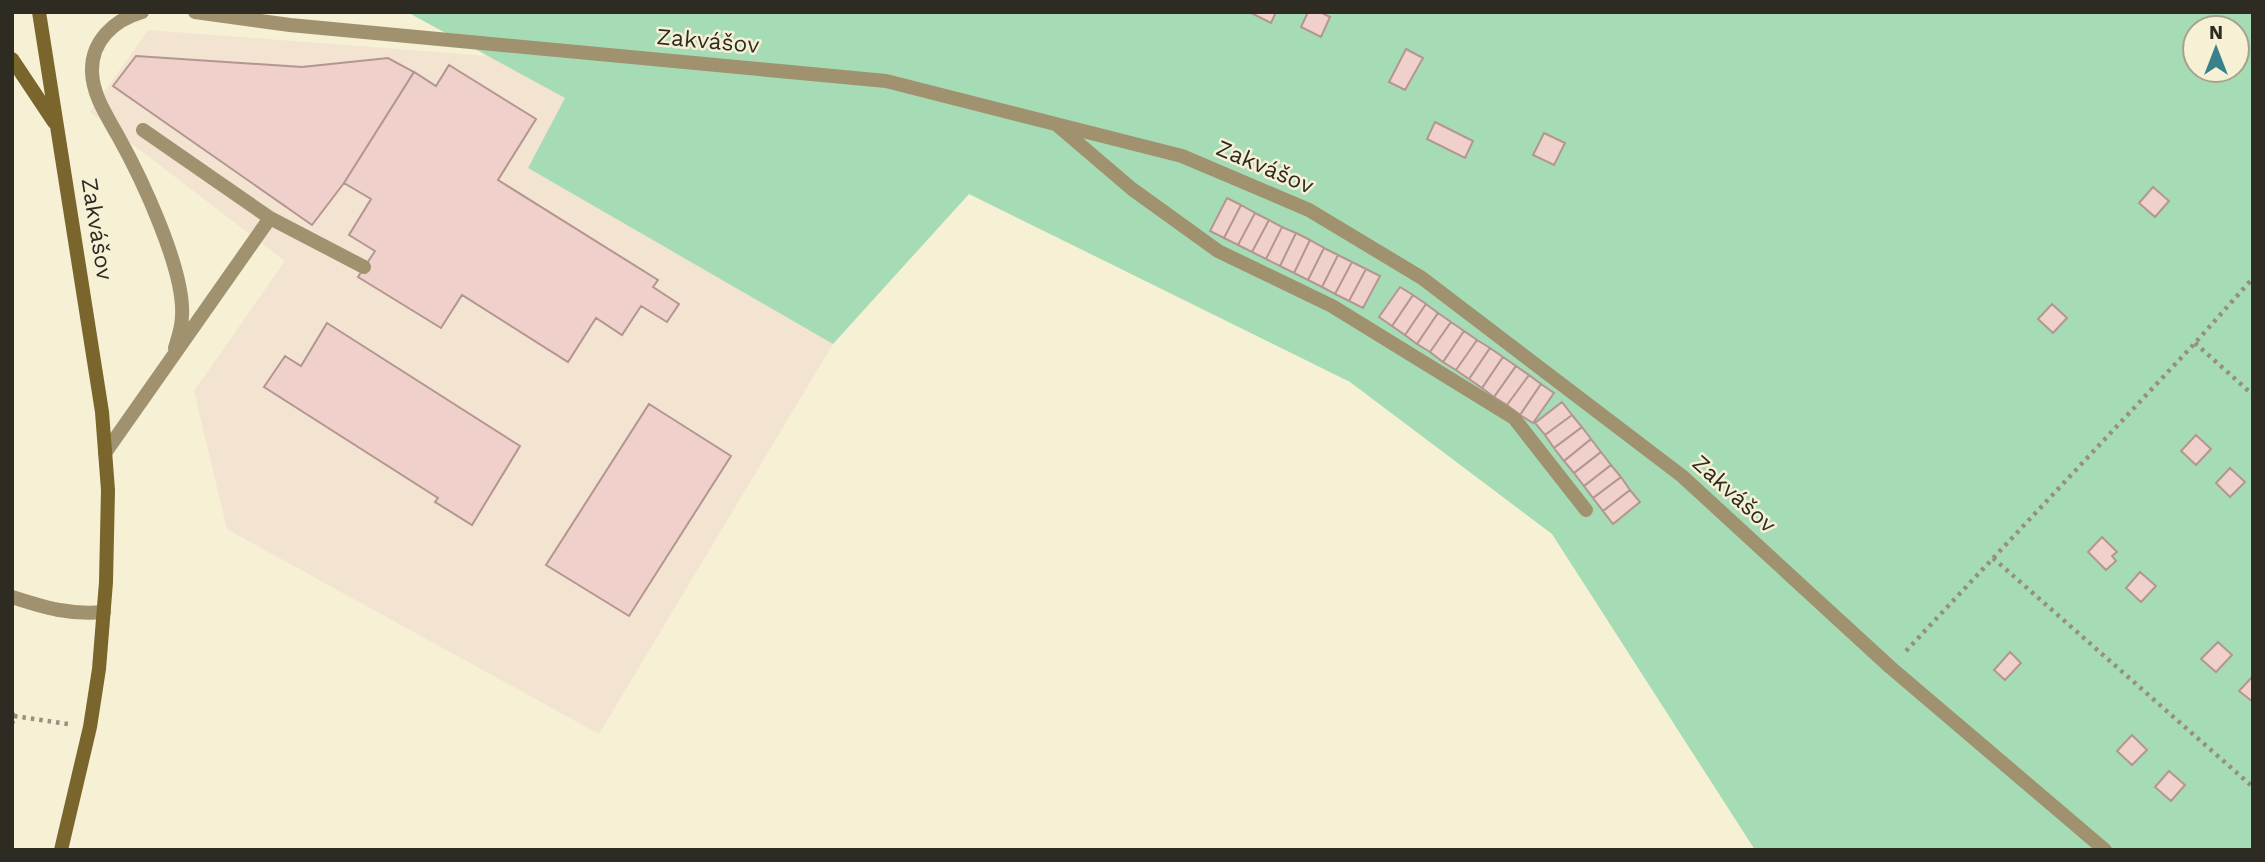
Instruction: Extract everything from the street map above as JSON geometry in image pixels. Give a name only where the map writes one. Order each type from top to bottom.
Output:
[{"type":"street","name":"Zakvášov","points":[[39,12],[102,412],[108,490],[104,612],[90,727],[67,835],[61,850]]},
{"type":"street","name":"Zakvášov","points":[[142,12],[123,18],[102,37],[92,72],[100,102],[144,187],[175,271],[183,315],[172,359]]},
{"type":"street","name":"Zakvášov","points":[[195,12],[290,25],[886,81],[1182,156],[1309,210],[1422,278],[1682,476],[1890,667],[2105,850]]},
{"type":"street","points":[[12,58],[57,126]]},
{"type":"street","points":[[1053,122],[1132,189],[1218,251],[1332,306],[1514,418],[1586,510]]},
{"type":"street","points":[[144,130],[270,218],[364,267]]},
{"type":"street","name":"Zakvášov","points":[[105,453],[270,218]]},
{"type":"street","points":[[12,597],[49,610],[77,614],[104,612]]},
{"type":"path","points":[[1890,667],[2253,278]]},
{"type":"path","points":[[2195,343],[2253,395]]},
{"type":"path","points":[[1993,558],[2253,787]]},
{"type":"path","points":[[12,724],[13,714],[90,727]]},
{"type":"shaded area","points":[[148,30],[488,56],[566,98],[528,168],[833,344],[599,734],[227,529],[194,391],[285,261],[90,112]]},
{"type":"green space","points":[[407,12],[2253,12],[2253,850],[1755,850],[1552,534],[1350,382],[969,194],[833,344],[528,168],[565,98]]},
{"type":"building","points":[[1249,12],[1276,12],[1271,23]]},
{"type":"building","points":[[1308,12],[1320,12],[1330,17],[1321,37],[1301,27]]},
{"type":"building","points":[[1406,49],[1423,58],[1405,90],[1389,82]]},
{"type":"building","points":[[136,56],[302,67],[388,58],[414,72],[344,183],[312,225],[113,86]]},
{"type":"building","points":[[449,65],[536,119],[498,180],[658,280],[653,287],[679,304],[667,322],[641,306],[622,335],[596,318],[568,362],[462,295],[441,328],[358,277],[375,251],[349,235],[371,199],[344,183],[414,72],[436,86]]},
{"type":"building","points":[[1435,122],[1473,141],[1465,158],[1427,139]]},
{"type":"building","points":[[1544,133],[1565,143],[1554,165],[1533,155]]},
{"type":"building","points":[[2153,187],[2169,201],[2155,217],[2139,203]]},
{"type":"building","points":[[1227,198],[1241,205],[1224,238],[1210,231]]},
{"type":"building","points":[[1241,205],[1255,213],[1238,245],[1224,238]]},
{"type":"building","points":[[1255,213],[1269,220],[1252,252],[1238,245]]},
{"type":"building","points":[[1269,220],[1282,227],[1266,259],[1252,252]]},
{"type":"building","points":[[1282,227],[1296,233],[1280,266],[1266,259]]},
{"type":"building","points":[[1296,233],[1310,240],[1294,273],[1280,266]]},
{"type":"building","points":[[1310,240],[1324,248],[1308,280],[1294,273]]},
{"type":"building","points":[[1324,248],[1338,255],[1322,287],[1308,280]]},
{"type":"building","points":[[1338,255],[1352,262],[1335,294],[1322,287]]},
{"type":"building","points":[[1352,262],[1366,269],[1349,301],[1335,294]]},
{"type":"building","points":[[1366,269],[1380,276],[1363,308],[1349,301]]},
{"type":"building","points":[[1400,287],[1413,295],[1392,326],[1379,317]]},
{"type":"building","points":[[1413,295],[1426,304],[1405,335],[1392,326]]},
{"type":"building","points":[[1426,304],[1438,313],[1417,344],[1405,335]]},
{"type":"building","points":[[2052,304],[2067,318],[2053,333],[2038,319]]},
{"type":"building","points":[[1438,313],[1451,322],[1430,352],[1417,344]]},
{"type":"building","points":[[1451,322],[1464,331],[1443,362],[1430,352]]},
{"type":"building","points":[[327,323],[520,446],[472,525],[435,502],[438,498],[264,387],[285,356],[301,366]]},
{"type":"building","points":[[1464,331],[1477,340],[1456,370],[1443,362]]},
{"type":"building","points":[[1477,340],[1490,348],[1469,379],[1456,370]]},
{"type":"building","points":[[1490,348],[1503,357],[1482,388],[1469,379]]},
{"type":"building","points":[[1503,357],[1516,366],[1494,397],[1482,388]]},
{"type":"building","points":[[1516,366],[1529,375],[1507,405],[1494,397]]},
{"type":"building","points":[[1529,375],[1541,384],[1520,415],[1507,405]]},
{"type":"building","points":[[1541,384],[1554,393],[1533,423],[1520,415]]},
{"type":"building","points":[[1562,402],[1572,415],[1545,435],[1535,423]]},
{"type":"building","points":[[649,404],[731,456],[629,616],[546,565]]},
{"type":"building","points":[[1572,415],[1582,427],[1554,448],[1545,435]]},
{"type":"building","points":[[1582,427],[1591,439],[1564,461],[1554,448]]},
{"type":"building","points":[[2196,435],[2211,449],[2196,465],[2181,451]]},
{"type":"building","points":[[1591,439],[1601,452],[1574,473],[1564,461]]},
{"type":"building","points":[[1601,452],[1611,465],[1584,486],[1574,473]]},
{"type":"building","points":[[1611,465],[1621,477],[1593,498],[1584,486]]},
{"type":"building","points":[[2230,468],[2245,482],[2230,497],[2216,483]]},
{"type":"building","points":[[1621,477],[1630,490],[1603,511],[1593,498]]},
{"type":"building","points":[[1630,490],[1640,502],[1613,524],[1603,511]]},
{"type":"building","points":[[2102,537],[2117,552],[2112,556],[2116,561],[2106,570],[2088,552]]},
{"type":"building","points":[[2140,572],[2156,586],[2141,602],[2126,588]]},
{"type":"building","points":[[2218,642],[2232,655],[2216,672],[2201,659]]},
{"type":"building","points":[[2010,652],[2021,663],[2005,680],[1994,670]]},
{"type":"building","points":[[2253,676],[2253,702],[2239,691]]},
{"type":"building","points":[[2132,735],[2147,750],[2132,765],[2117,751]]},
{"type":"building","points":[[2169,771],[2185,785],[2171,801],[2155,787]]}]
